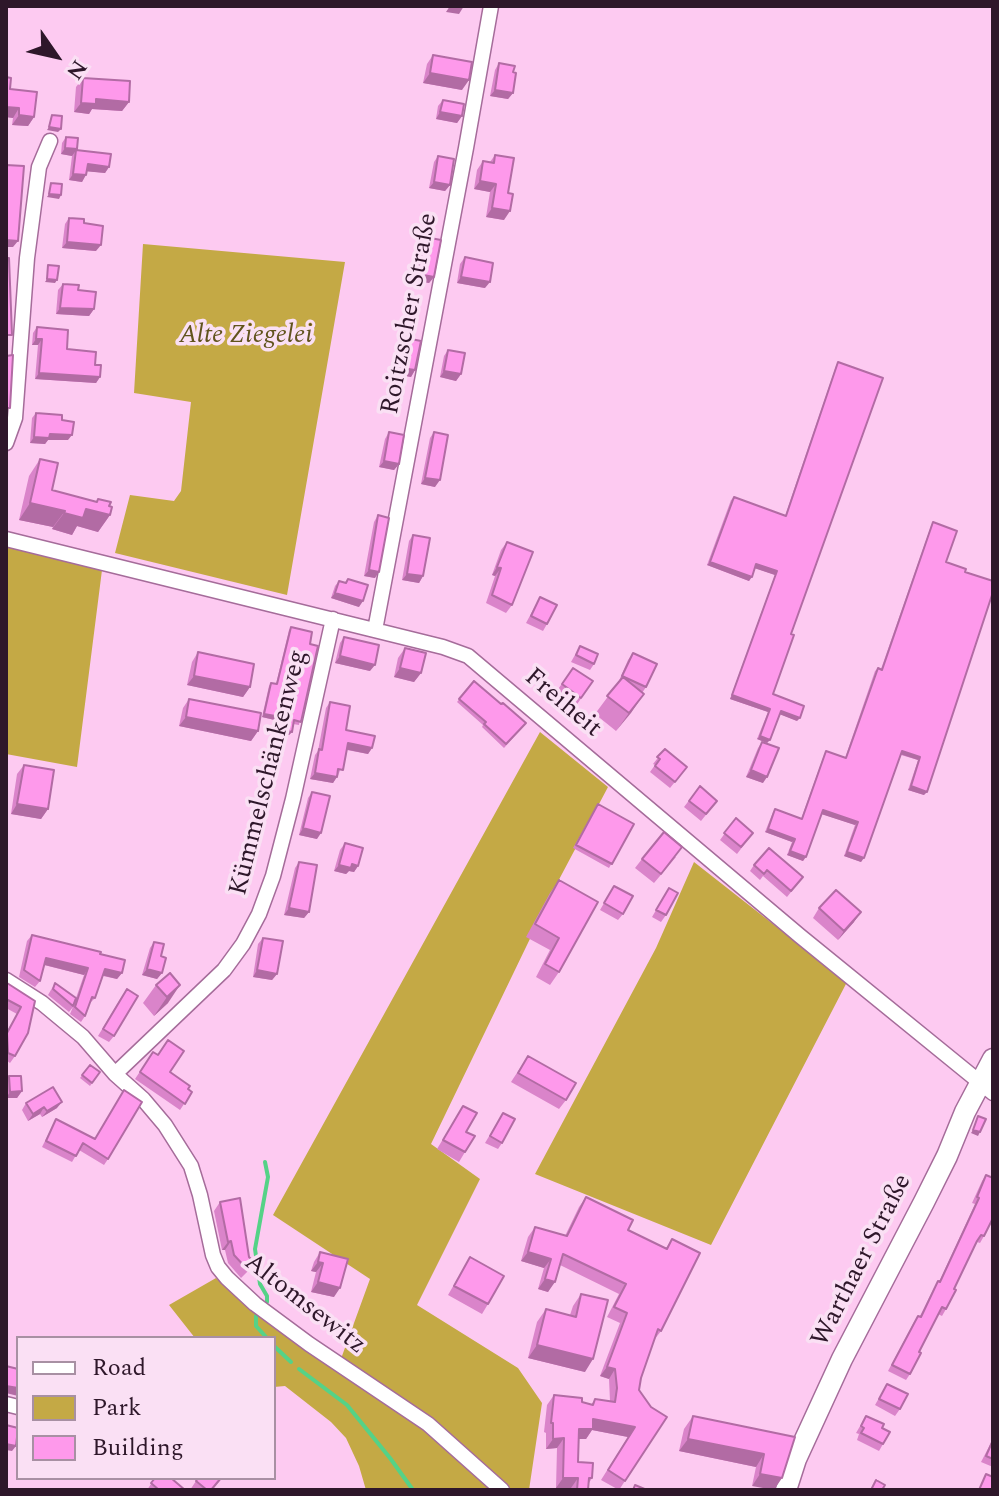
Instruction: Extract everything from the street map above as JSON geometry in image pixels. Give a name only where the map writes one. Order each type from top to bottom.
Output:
[{"type":"street","name":"Roitzscher Straße","points":[[375,630],[491,6]]},
{"type":"street","points":[[6,443],[15,418],[27,258],[39,167],[50,141]]},
{"type":"street","name":"Freiheit","points":[[6,539],[333,619],[458,652],[476,662],[800,936],[986,1087]]},
{"type":"street","name":"Kümmelschänkenweg","points":[[115,1074],[224,970],[259,914],[273,876],[293,799],[333,619]]},
{"type":"street","name":"Altomsewitz","points":[[6,980],[60,1016],[165,1125],[191,1166],[213,1255],[227,1278],[255,1304],[309,1344],[428,1424],[502,1490]]},
{"type":"street","name":"Warthaer Straße","points":[[786,1490],[796,1459],[842,1359],[986,1087],[993,1059]]},
{"type":"green space","name":"Alte Ziegelei","points":[[143,244],[345,262],[287,595],[115,553],[130,495],[174,501],[181,491],[191,402],[134,393]]},
{"type":"green space","points":[[6,547],[102,570],[77,767],[6,754]]},
{"type":"green space","points":[[540,732],[608,787],[554,889],[431,1144],[480,1179],[417,1305],[518,1368],[542,1403],[529,1490],[366,1490],[346,1438],[331,1422],[285,1386],[276,1387],[276,1336],[193,1336],[169,1305],[216,1278],[338,1367],[370,1279],[273,1215]]},
{"type":"green space","points":[[694,862],[847,982],[711,1245],[535,1174],[656,948]]},
{"type":"building","points":[[433,55],[472,62],[469,80],[430,73]]},
{"type":"building","points":[[499,63],[515,66],[513,93],[495,90]]},
{"type":"building","points":[[6,77],[11,78],[10,89],[37,92],[34,117],[19,115],[19,108],[6,107]]},
{"type":"building","points":[[83,78],[130,81],[129,102],[96,99],[96,104],[81,103]]},
{"type":"building","points":[[443,100],[464,104],[462,116],[440,112]]},
{"type":"building","points":[[52,115],[62,116],[61,129],[49,127]]},
{"type":"building","points":[[66,137],[78,138],[77,149],[65,148]]},
{"type":"building","points":[[76,150],[111,154],[109,167],[88,164],[86,175],[73,174]]},
{"type":"building","points":[[495,155],[514,158],[508,193],[513,194],[510,211],[492,208],[496,184],[480,181],[483,161],[494,163]]},
{"type":"building","points":[[438,156],[454,159],[450,185],[434,182]]},
{"type":"building","points":[[6,165],[24,166],[18,241],[6,240]]},
{"type":"building","points":[[51,183],[62,184],[61,195],[49,194]]},
{"type":"building","points":[[69,218],[84,219],[84,223],[103,226],[101,245],[67,242]]},
{"type":"building","points":[[425,237],[441,240],[434,277],[418,274]]},
{"type":"building","points":[[465,257],[493,263],[490,282],[461,277]]},
{"type":"building","points":[[6,258],[9,258],[12,335],[6,335]]},
{"type":"building","points":[[48,265],[59,266],[57,280],[47,279]]},
{"type":"building","points":[[63,284],[79,285],[78,290],[96,292],[94,309],[60,308]]},
{"type":"building","points":[[37,327],[68,330],[67,349],[96,352],[95,365],[101,365],[100,377],[39,373],[42,339],[36,339]]},
{"type":"building","points":[[406,338],[421,341],[415,370],[394,367],[397,353],[403,355]]},
{"type":"building","points":[[448,350],[465,353],[461,374],[444,371]]},
{"type":"building","points":[[13,355],[10,408],[6,408],[6,356]]},
{"type":"building","points":[[838,362],[883,378],[791,634],[794,635],[773,694],[804,706],[800,718],[781,711],[770,740],[760,736],[770,709],[732,695],[777,571],[756,564],[752,577],[710,562],[734,497],[786,516]]},
{"type":"building","points":[[36,413],[62,415],[62,420],[74,422],[72,435],[34,437]]},
{"type":"building","points":[[389,432],[404,435],[399,464],[384,461]]},
{"type":"building","points":[[434,432],[448,435],[440,480],[425,478]]},
{"type":"building","points":[[40,459],[58,463],[52,490],[97,502],[98,499],[111,502],[110,515],[86,509],[83,518],[30,503]]},
{"type":"building","points":[[378,515],[389,518],[379,572],[369,570]]},
{"type":"building","points":[[933,522],[957,531],[946,562],[993,581],[993,592],[927,792],[911,786],[920,757],[902,751],[864,858],[847,852],[858,822],[823,810],[806,857],[790,851],[795,839],[768,829],[775,809],[802,819],[826,751],[846,758],[878,668],[882,670]]},
{"type":"building","points":[[413,535],[430,538],[423,576],[407,574]]},
{"type":"building","points":[[507,542],[533,552],[512,605],[492,595],[501,568],[497,567]]},
{"type":"building","points":[[348,579],[368,585],[363,601],[335,593],[339,581],[346,583]]},
{"type":"building","points":[[540,597],[557,605],[547,624],[531,616]]},
{"type":"building","points":[[291,627],[312,632],[310,644],[318,646],[301,722],[294,720],[292,732],[279,729],[281,717],[264,714],[271,683],[277,684]]},
{"type":"building","points":[[344,637],[379,645],[375,665],[340,656]]},
{"type":"building","points":[[580,646],[598,654],[594,664],[576,655]]},
{"type":"building","points":[[405,648],[426,653],[421,673],[400,668]]},
{"type":"building","points":[[198,652],[254,664],[250,687],[194,676]]},
{"type":"building","points":[[633,653],[657,664],[646,687],[622,676]]},
{"type":"building","points":[[573,668],[593,681],[581,698],[562,684]]},
{"type":"building","points":[[623,677],[644,694],[629,713],[607,696]]},
{"type":"building","points":[[474,681],[526,723],[506,744],[459,699]]},
{"type":"building","points":[[189,699],[261,713],[258,731],[186,717]]},
{"type":"building","points":[[330,702],[350,706],[346,730],[375,736],[372,748],[348,743],[343,770],[338,769],[337,777],[315,773]]},
{"type":"building","points":[[762,742],[779,748],[767,777],[751,770]]},
{"type":"building","points":[[665,749],[687,767],[675,782],[655,766],[660,759],[657,757]]},
{"type":"building","points":[[24,765],[54,770],[48,809],[17,804]]},
{"type":"building","points":[[700,786],[717,801],[706,814],[689,801]]},
{"type":"building","points":[[312,792],[330,796],[321,833],[303,828]]},
{"type":"building","points":[[598,804],[634,824],[612,864],[576,845]]},
{"type":"building","points":[[736,818],[753,833],[741,847],[724,833]]},
{"type":"building","points":[[664,832],[682,847],[661,874],[642,859]]},
{"type":"building","points":[[345,843],[363,848],[358,866],[339,865]]},
{"type":"building","points":[[769,848],[803,877],[791,891],[767,870],[764,874],[754,865]]},
{"type":"building","points":[[299,862],[317,865],[309,912],[289,908]]},
{"type":"building","points":[[559,880],[598,902],[559,972],[545,964],[559,938],[535,924]]},
{"type":"building","points":[[614,886],[633,896],[623,914],[604,903]]},
{"type":"building","points":[[669,888],[678,893],[666,915],[656,910]]},
{"type":"building","points":[[836,890],[861,912],[844,931],[819,908]]},
{"type":"building","points":[[32,935],[125,960],[122,973],[105,969],[85,1016],[75,1007],[88,968],[46,958],[40,981],[24,970]]},
{"type":"building","points":[[263,938],[283,941],[277,974],[257,970]]},
{"type":"building","points":[[154,942],[164,944],[161,956],[166,958],[162,973],[147,969]]},
{"type":"building","points":[[170,973],[180,985],[167,997],[156,985]]},
{"type":"building","points":[[7,983],[35,1001],[28,1033],[15,1056],[8,1053],[7,1033],[21,1007],[6,999]]},
{"type":"building","points":[[55,983],[76,998],[73,1006],[53,989]]},
{"type":"building","points":[[127,989],[138,996],[114,1036],[103,1029]]},
{"type":"building","points":[[168,1040],[184,1051],[170,1072],[190,1086],[188,1089],[192,1092],[185,1104],[140,1072],[153,1052],[158,1055]]},
{"type":"building","points":[[528,1056],[576,1083],[566,1100],[518,1073]]},
{"type":"building","points":[[90,1065],[100,1072],[92,1083],[82,1075]]},
{"type":"building","points":[[9,1076],[21,1076],[22,1091],[10,1092]]},
{"type":"building","points":[[53,1087],[62,1102],[47,1111],[44,1107],[33,1114],[26,1103]]},
{"type":"building","points":[[124,1090],[142,1102],[108,1159],[83,1143],[76,1156],[46,1141],[56,1119],[95,1139]]},
{"type":"building","points":[[463,1106],[477,1113],[466,1132],[475,1136],[465,1152],[443,1140]]},
{"type":"building","points":[[503,1113],[515,1119],[502,1143],[490,1136]]},
{"type":"building","points":[[978,1116],[986,1119],[980,1132],[973,1130]]},
{"type":"building","points":[[986,1175],[993,1178],[993,1217],[984,1236],[981,1235],[977,1241],[946,1309],[942,1307],[910,1374],[892,1365],[940,1282],[979,1198]]},
{"type":"building","points":[[586,1197],[633,1220],[628,1230],[667,1249],[672,1239],[700,1253],[661,1331],[658,1329],[641,1378],[639,1390],[651,1407],[667,1417],[625,1481],[608,1470],[635,1427],[593,1419],[593,1429],[579,1429],[578,1462],[593,1463],[588,1490],[577,1490],[578,1478],[563,1478],[564,1438],[553,1439],[554,1395],[582,1398],[582,1402],[593,1405],[595,1399],[615,1402],[615,1369],[607,1367],[627,1313],[614,1307],[626,1284],[563,1254],[555,1282],[545,1279],[551,1259],[528,1252],[535,1227],[567,1236]]},
{"type":"building","points":[[240,1198],[249,1257],[254,1262],[247,1269],[234,1255],[231,1241],[228,1242],[220,1202]]},
{"type":"building","points":[[320,1252],[348,1259],[340,1288],[318,1282],[323,1263],[318,1262]]},
{"type":"building","points":[[470,1257],[504,1276],[488,1304],[454,1286]]},
{"type":"building","points":[[581,1294],[608,1300],[593,1359],[537,1345],[546,1309],[576,1317]]},
{"type":"building","points":[[6,1366],[16,1368],[16,1388],[6,1386]]},
{"type":"building","points":[[887,1384],[908,1394],[900,1409],[879,1399]]},
{"type":"building","points":[[693,1416],[795,1437],[782,1478],[760,1474],[764,1454],[688,1439]]},
{"type":"building","points":[[866,1416],[884,1424],[882,1428],[890,1432],[883,1444],[861,1433]]},
{"type":"building","points":[[6,1425],[16,1428],[16,1446],[6,1444]]},
{"type":"building","points":[[993,1440],[993,1459],[986,1456]]},
{"type":"building","points":[[986,1474],[993,1477],[993,1490],[979,1490]]},
{"type":"building","points":[[153,1480],[173,1480],[185,1490],[159,1490],[151,1483]]},
{"type":"building","points":[[197,1480],[219,1480],[211,1490]]},
{"type":"building","points":[[876,1480],[885,1485],[882,1490],[871,1490]]},
{"type":"waterway","points":[[265,1162],[268,1177],[255,1249],[260,1284],[267,1302]]},
{"type":"waterway","points":[[256,1316],[256,1326],[265,1336]]},
{"type":"waterway","points":[[276,1348],[291,1362]]},
{"type":"waterway","points":[[299,1369],[347,1405],[413,1490]]}]
